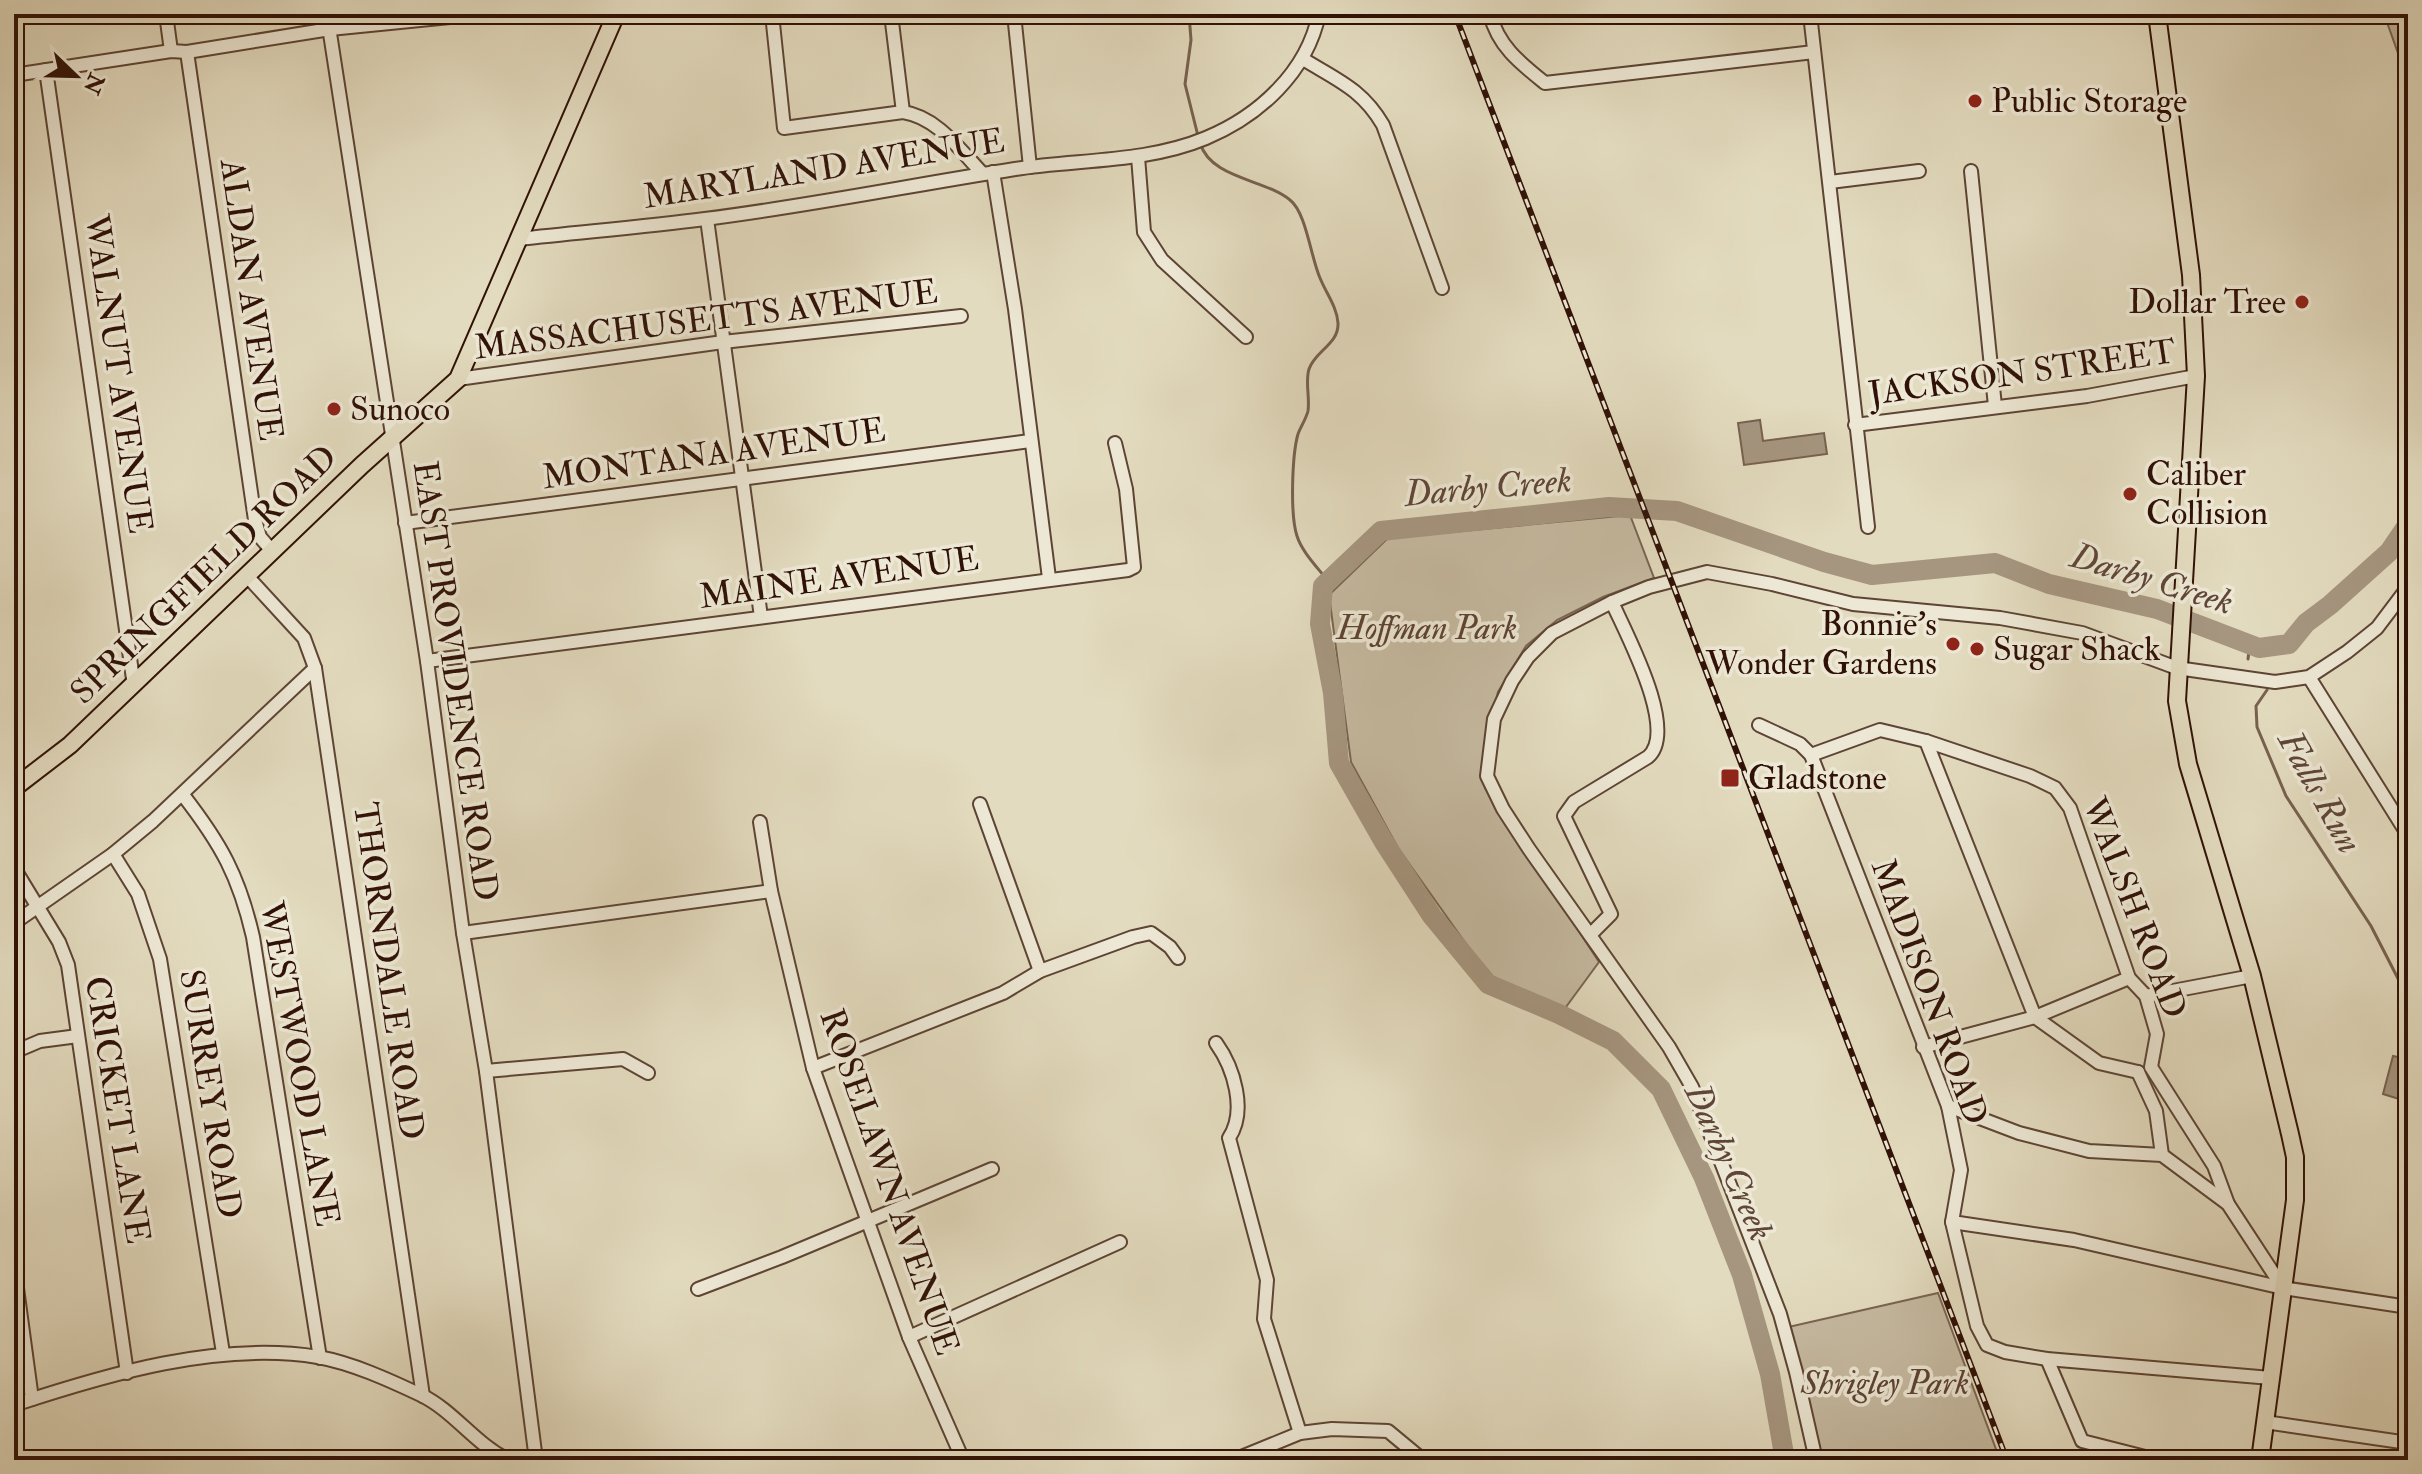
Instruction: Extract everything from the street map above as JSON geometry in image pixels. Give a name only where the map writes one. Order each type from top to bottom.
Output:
[{"type":"main road","name":"SPRINGFIELD ROAD","points":[[14,788],[64,751],[458,379],[616,14]]},
{"type":"main road","points":[[2157,14],[2191,275],[2196,376],[2177,701],[2188,764],[2252,976],[2295,1157],[2295,1200],[2260,1460]]},
{"type":"street","points":[[166,14],[171,51]]},
{"type":"street","name":"EAST PROVIDENCE ROAD","points":[[327,14],[427,661],[463,933],[486,1071],[536,1460]]},
{"type":"street","points":[[14,50],[16,74],[171,51],[187,52],[330,29],[480,14]]},
{"type":"street","points":[[772,14],[784,128],[903,112],[916,114],[930,121],[988,173],[1015,309],[1049,578]]},
{"type":"street","points":[[891,14],[903,112]]},
{"type":"street","points":[[1014,14],[1030,167]]},
{"type":"street","name":"MARYLAND AVENUE","points":[[519,239],[707,219],[988,173],[1138,157],[1206,138],[1248,116],[1278,90],[1303,59],[1319,14]]},
{"type":"street","points":[[1490,14],[1501,42],[1517,61],[1545,83],[1814,52]]},
{"type":"street","points":[[1810,14],[1868,527]]},
{"type":"street","name":"ALDAN AVENUE","points":[[187,52],[255,520],[260,537],[273,552]]},
{"type":"street","points":[[1303,59],[1362,95],[1383,125],[1442,288]]},
{"type":"street","name":"WALNUT AVENUE","points":[[46,70],[134,686]]},
{"type":"street","points":[[1138,157],[1144,232],[1162,260],[1246,337]]},
{"type":"street","points":[[1830,182],[1919,171]]},
{"type":"street","points":[[1971,171],[1995,406]]},
{"type":"street","points":[[707,219],[761,617]]},
{"type":"street","name":"MASSACHUSETTS AVENUE","points":[[458,379],[723,342],[961,316]]},
{"type":"street","name":"JACKSON STREET","points":[[1855,425],[2087,396],[2196,376]]},
{"type":"street","name":"MONTANA AVENUE","points":[[405,523],[1030,441]]},
{"type":"street","name":"MAINE AVENUE","points":[[427,661],[1128,570],[1134,567],[1126,489],[1115,443]]},
{"type":"street","points":[[1816,1460],[1780,1314],[1692,1087],[1669,1047],[1503,809],[1487,776],[1494,719],[1512,681],[1528,657],[1552,633],[1612,602],[1649,587],[1707,572],[1853,604],[2000,618],[2082,633],[2132,649],[2275,682],[2309,677],[2347,652],[2377,628],[2408,587]]},
{"type":"street","name":"THORNDALE ROAD","points":[[247,576],[304,638],[315,668],[423,1396]]},
{"type":"street","points":[[1590,935],[1611,914],[1564,816],[1574,802],[1654,752],[1657,734],[1655,713],[1643,668],[1612,602]]},
{"type":"street","points":[[14,923],[113,854],[183,795],[315,668]]},
{"type":"street","points":[[2309,677],[2408,835]]},
{"type":"street","points":[[1759,725],[1800,744],[1811,755]]},
{"type":"street","name":"WALSH ROAD","points":[[1811,755],[1880,730],[1926,741],[2030,776],[2055,788],[2070,808],[2129,978],[2146,996],[2157,1034],[2151,1067],[2214,1166],[2228,1204]]},
{"type":"street","points":[[1926,741],[2035,1017],[2099,1063],[2138,1072],[2151,1067]]},
{"type":"street","name":"MADISON ROAD","points":[[1811,755],[1948,1106],[1961,1170],[1952,1222],[1977,1326],[1987,1345],[2005,1352],[2047,1359]]},
{"type":"street","name":"WESTWOOD LANE","points":[[183,795],[227,858],[244,896],[320,1358]]},
{"type":"street","points":[[980,804],[1040,971]]},
{"type":"street","name":"ROSELAWN AVENUE","points":[[760,822],[771,891],[813,1068],[909,1337],[963,1460]]},
{"type":"street","name":"SURREY ROAD","points":[[113,854],[138,894],[160,959],[223,1353]]},
{"type":"street","name":"CRICKET LANE","points":[[14,868],[64,953],[127,1373]]},
{"type":"street","points":[[463,933],[771,891]]},
{"type":"street","points":[[813,1068],[1003,993],[1040,971],[1133,937],[1151,933],[1170,947],[1178,958]]},
{"type":"street","points":[[2146,996],[2252,976]]},
{"type":"street","points":[[1923,1047],[2035,1017],[2129,978]]},
{"type":"street","points":[[14,1052],[40,1041],[78,1036]]},
{"type":"street","points":[[1216,1043],[1223,1053],[1237,1097],[1236,1128],[1229,1138],[1267,1280],[1264,1319],[1300,1433]]},
{"type":"street","points":[[486,1071],[623,1059],[648,1073]]},
{"type":"street","points":[[2138,1072],[2156,1111],[2162,1155]]},
{"type":"street","points":[[1948,1106],[2019,1133],[2089,1151],[2162,1155],[2228,1204],[2283,1288]]},
{"type":"street","points":[[698,1289],[992,1169]]},
{"type":"street","points":[[1952,1222],[2074,1240],[2283,1288],[2408,1307]]},
{"type":"street","points":[[909,1337],[1120,1242]]},
{"type":"street","points":[[14,1266],[32,1399]]},
{"type":"street","points":[[14,1405],[127,1373],[223,1353],[320,1358],[423,1396],[458,1419],[508,1460]]},
{"type":"street","points":[[2157,1460],[2082,1441],[2047,1359],[2271,1378]]},
{"type":"street","points":[[2265,1422],[2408,1443]]},
{"type":"street","points":[[1234,1460],[1300,1433],[1332,1429],[1388,1431],[1423,1460]]},
{"type":"green space","points":[[2384,14],[2408,14],[2408,81]]},
{"type":"green space","name":"Hoffman Park","points":[[1630,515],[1654,578],[1603,597],[1557,620],[1526,646],[1498,692],[1492,717],[1485,788],[1599,962],[1563,1011],[1491,979],[1398,848],[1351,762],[1329,595],[1388,538]]},
{"type":"green space","name":"Shrigley Park","points":[[1938,1293],[2000,1460],[1816,1460],[1784,1328]]},
{"type":"shaded area","points":[[1760,420],[1763,441],[1824,433],[1827,454],[1744,465],[1738,423]]},
{"type":"shaded area","points":[[2393,1056],[2408,1059],[2408,1098],[2399,1099],[2383,1094]]},
{"type":"waterway","points":[[1189,14],[1191,40],[1185,84],[1198,136]]},
{"type":"waterway","points":[[1200,143],[1215,164],[1279,193],[1296,206],[1320,278],[1336,311],[1338,323],[1335,337],[1309,369],[1308,411],[1298,434],[1293,485],[1293,514],[1299,542],[1328,581]]},
{"type":"waterway","name":"Darby Creek","points":[[1785,1460],[1770,1374],[1742,1275],[1704,1178],[1661,1089],[1613,1041],[1488,984],[1432,916],[1384,842],[1339,763],[1333,693],[1320,624],[1323,586],[1381,531],[1609,507],[1677,511],[1824,562],[1872,575],[1995,563],[2049,584],[2157,609],[2259,648],[2289,644],[2306,623],[2389,552],[2408,524]]},
{"type":"waterway","points":[[2248,659],[2250,644]]},
{"type":"waterway","name":"Falls Run","points":[[2267,690],[2256,706],[2257,727],[2286,796],[2371,926],[2408,998]]},
{"type":"railway","points":[[1455,14],[2007,1460]]},
{"type":"place","name":"Public Storage","points":[[1975,101]]},
{"type":"place","name":"Dollar Tree","points":[[2302,302]]},
{"type":"place","name":"Sunoco","points":[[334,409]]},
{"type":"place","name":"Caliber Collision","points":[[2130,494]]},
{"type":"place","name":"Bonnie's Wonder Gardens","points":[[1953,644]]},
{"type":"place","name":"Sugar Shack","points":[[1977,649]]},
{"type":"place","name":"Gladstone","points":[[1730,778]]}]
